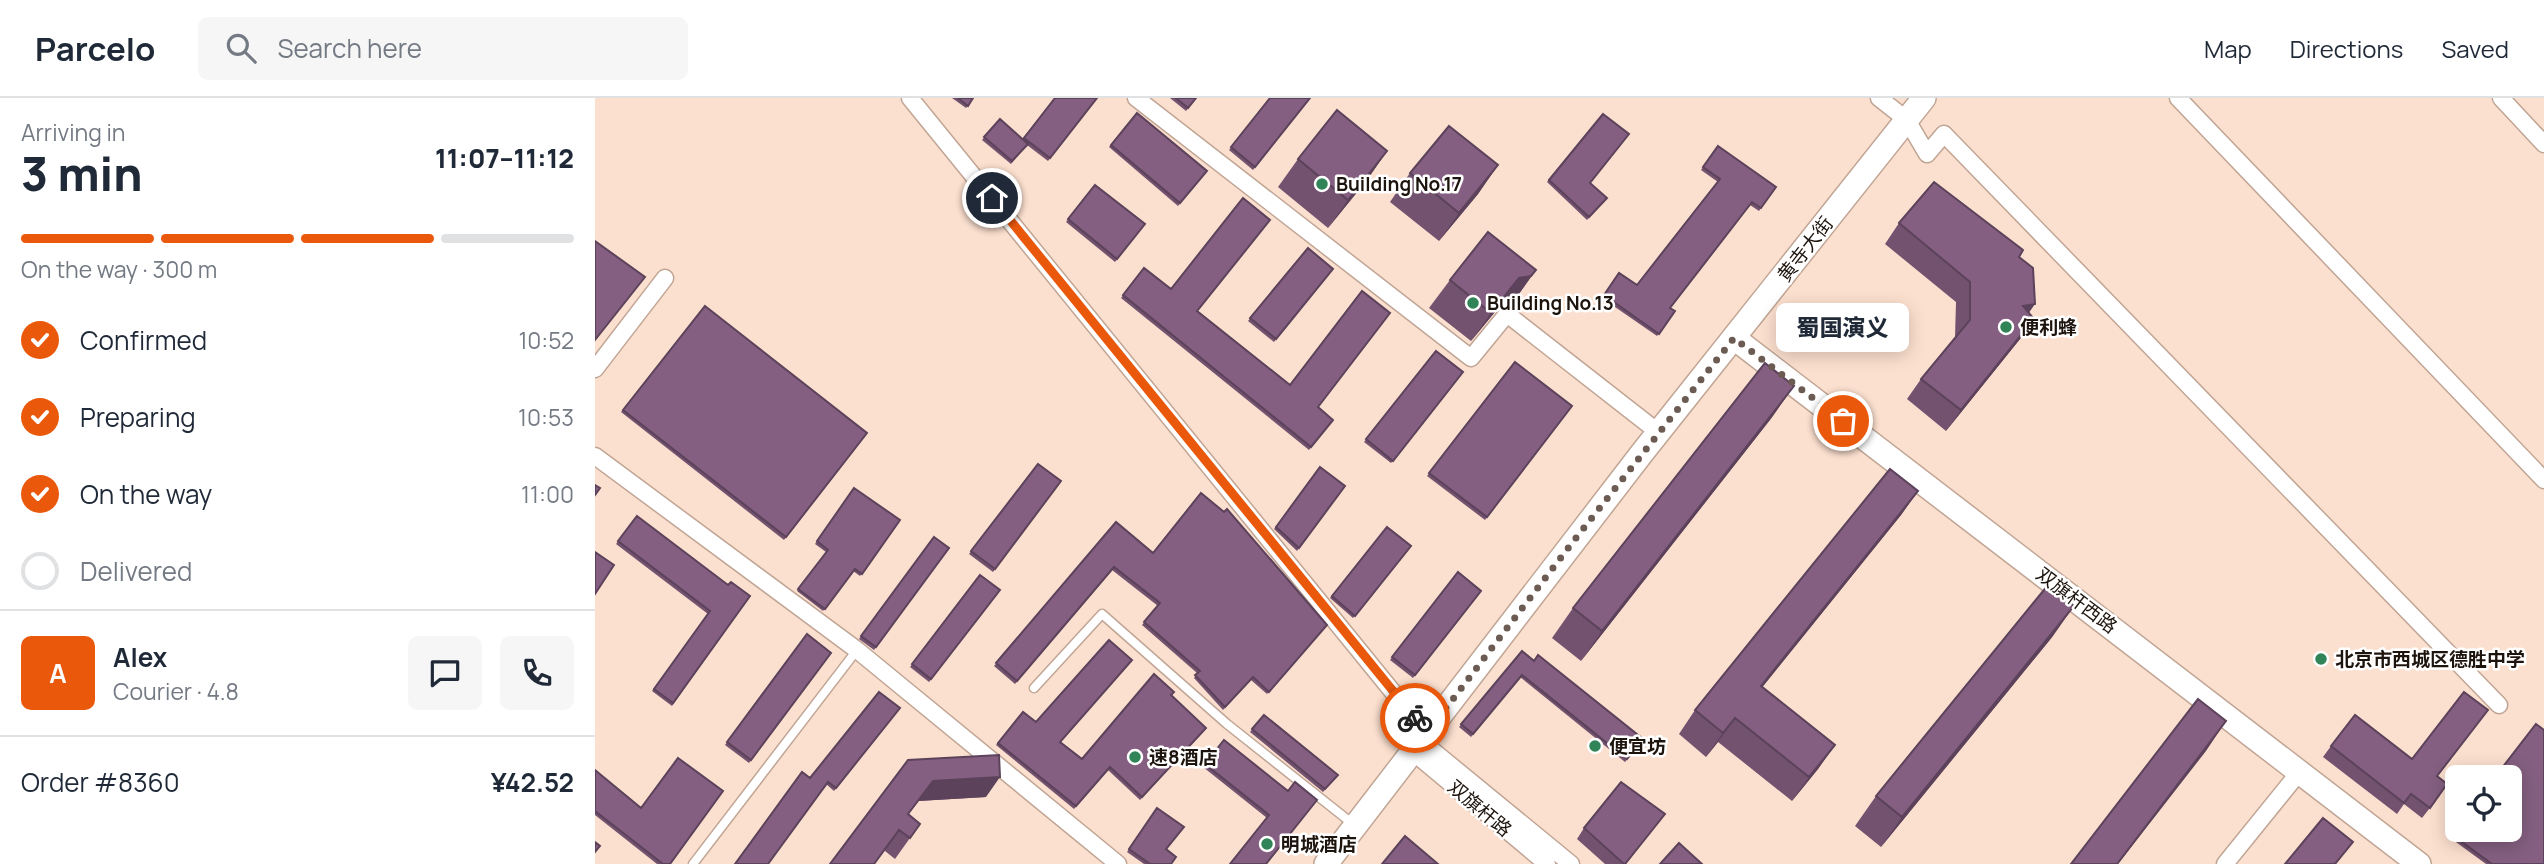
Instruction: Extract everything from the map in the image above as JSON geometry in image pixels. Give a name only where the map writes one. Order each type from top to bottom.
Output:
[{"type":"street","points":[[910,98],[1421,742],[1571,864]]},
{"type":"street","points":[[1136,98],[1471,358],[1507,314],[1658,432]]},
{"type":"street","points":[[1879,98],[1906,120],[1927,154],[1944,134],[2498,705]]},
{"type":"street","name":"黄寺大街","points":[[1326,864],[1658,432],[1924,98]]},
{"type":"street","points":[[2178,98],[2544,480]]},
{"type":"street","points":[[2501,98],[2544,144]]},
{"type":"street","points":[[595,369],[665,278]]},
{"type":"street","name":"双旗杆西路","points":[[1734,338],[2301,770],[2419,864]]},
{"type":"street","points":[[595,456],[857,650],[1118,864]]},
{"type":"street","name":"双旗杆路","points":[[1421,742],[1547,864]]},
{"type":"street","points":[[2225,864],[2301,770]]},
{"type":"lane","points":[[1034,688],[1102,614],[1227,724],[1355,826]]},
{"type":"lane","points":[[693,864],[857,650]]},
{"type":"building","points":[[958,98],[973,98],[968,106]]},
{"type":"building","points":[[1055,98],[1097,98],[1050,158],[1024,138]]},
{"type":"building","points":[[1176,98],[1196,98],[1188,108]]},
{"type":"building","points":[[1270,98],[1310,98],[1255,167],[1231,147]]},
{"type":"building","points":[[1337,110],[1387,151],[1348,200],[1298,159]]},
{"type":"building","points":[[1137,113],[1207,171],[1180,203],[1111,145]]},
{"type":"building","points":[[1603,114],[1629,134],[1590,183],[1607,198],[1589,217],[1549,180]]},
{"type":"building","points":[[1000,119],[1028,144],[1012,161],[984,137]]},
{"type":"building","points":[[1449,126],[1498,165],[1459,213],[1410,173]]},
{"type":"building","points":[[1718,146],[1776,187],[1761,208],[1752,202],[1670,308],[1675,311],[1659,334],[1604,295],[1619,273],[1637,285],[1720,179],[1703,167]]},
{"type":"building","points":[[1934,182],[2023,250],[2019,257],[2033,268],[2035,304],[2023,306],[2034,319],[1961,410],[1921,379],[1970,320],[1970,282],[1899,223]]},
{"type":"building","points":[[1095,185],[1145,224],[1117,259],[1068,219]]},
{"type":"building","points":[[1243,198],[1270,220],[1197,311],[1290,385],[1362,291],[1390,313],[1318,407],[1333,420],[1311,447],[1123,295],[1144,268],[1171,289]]},
{"type":"building","points":[[1488,232],[1536,270],[1531,276],[1519,278],[1491,313],[1450,280]]},
{"type":"building","points":[[595,241],[645,277],[595,340]]},
{"type":"building","points":[[1308,248],[1333,269],[1276,339],[1250,318]]},
{"type":"building","points":[[705,306],[867,433],[786,537],[623,410]]},
{"type":"building","points":[[1436,351],[1463,372],[1393,461],[1366,439]]},
{"type":"building","points":[[1515,362],[1572,406],[1487,517],[1429,473]]},
{"type":"building","points":[[1765,363],[1794,386],[1602,631],[1573,608]]},
{"type":"building","points":[[1038,464],[1061,481],[995,569],[971,551]]},
{"type":"building","points":[[1320,467],[1345,486],[1299,548],[1276,527]]},
{"type":"building","points":[[1890,469],[1918,491],[1761,686],[1835,745],[1809,777],[1735,718],[1723,733],[1695,710]]},
{"type":"building","points":[[854,488],[900,520],[862,574],[855,569],[825,609],[798,589],[828,550],[817,541]]},
{"type":"building","points":[[1201,493],[1224,512],[1227,509],[1327,625],[1269,692],[1253,677],[1225,707],[1195,675],[1200,671],[1144,622],[1160,603],[1114,567],[1017,681],[996,663],[1116,522],[1153,553]]},
{"type":"building","points":[[637,516],[728,585],[731,582],[750,596],[673,703],[654,689],[710,611],[618,541]]},
{"type":"building","points":[[1387,527],[1411,546],[1355,616],[1332,596]]},
{"type":"building","points":[[934,537],[949,548],[876,647],[861,636]]},
{"type":"building","points":[[595,552],[614,565],[595,594]]},
{"type":"building","points":[[1458,572],[1481,591],[1415,675],[1392,657]]},
{"type":"building","points":[[980,575],[1000,590],[931,679],[912,664]]},
{"type":"building","points":[[2048,585],[2074,606],[1902,817],[1876,796]]},
{"type":"building","points":[[807,634],[831,653],[751,760],[727,742]]},
{"type":"building","points":[[1109,640],[1132,660],[1060,742],[1082,759],[1154,674],[1174,692],[1171,695],[1206,728],[1142,797],[1110,767],[1076,806],[998,743],[1023,712],[1036,722]]},
{"type":"building","points":[[1522,651],[1534,661],[1538,655],[1643,739],[1627,759],[1522,675],[1473,734],[1461,724]]},
{"type":"building","points":[[879,692],[900,708],[836,788],[828,782],[768,864],[735,864],[802,772],[810,778]]},
{"type":"building","points":[[2464,692],[2488,710],[2437,776],[2445,782],[2445,787],[2430,808],[2411,794],[2404,803],[2331,746],[2355,715],[2412,759]]},
{"type":"building","points":[[2198,699],[2226,721],[2117,864],[2071,864]]},
{"type":"building","points":[[1264,715],[1338,775],[1325,789],[1252,729]]},
{"type":"building","points":[[2536,724],[2544,730],[2544,864],[2492,864],[2462,842],[2522,842],[2522,765],[2504,765]]},
{"type":"building","points":[[1224,740],[1288,791],[1295,782],[1317,800],[1266,864],[1230,864],[1269,815],[1205,764]]},
{"type":"building","points":[[999,755],[1000,777],[933,781],[908,814],[920,824],[910,838],[899,830],[874,864],[830,864],[908,760]]},
{"type":"building","points":[[678,758],[723,791],[670,864],[663,864],[595,811],[595,770],[641,808]]},
{"type":"building","points":[[1621,782],[1665,814],[1625,864],[1584,828]]},
{"type":"building","points":[[1157,808],[1184,827],[1166,849],[1176,857],[1171,864],[1150,864],[1129,849]]},
{"type":"building","points":[[2323,818],[2353,842],[2335,864],[2285,864]]},
{"type":"building","points":[[1405,836],[1438,864],[1382,864]]},
{"type":"building","points":[[1679,843],[1702,864],[1660,864]]},
{"type":"way so far","points":[[1415,718],[1427,733],[1658,432],[1734,338],[1843,421]]},
{"type":"place","name":"Building No.17","points":[[1322,184]]},
{"type":"place","name":"Building No.13","points":[[1473,303]]},
{"type":"place","name":"便利蜂","points":[[2006,327]]},
{"type":"place","name":"蜀国演义","points":[[1843,421]]},
{"type":"place","name":"北京市西城区德胜中学","points":[[2321,659]]},
{"type":"place","name":"便宜坊","points":[[1595,746]]},
{"type":"place","name":"速8酒店","points":[[1135,757]]},
{"type":"place","name":"明城酒店","points":[[1267,844]]},
{"type":"route","points":[[992,198],[1415,718]]}]
